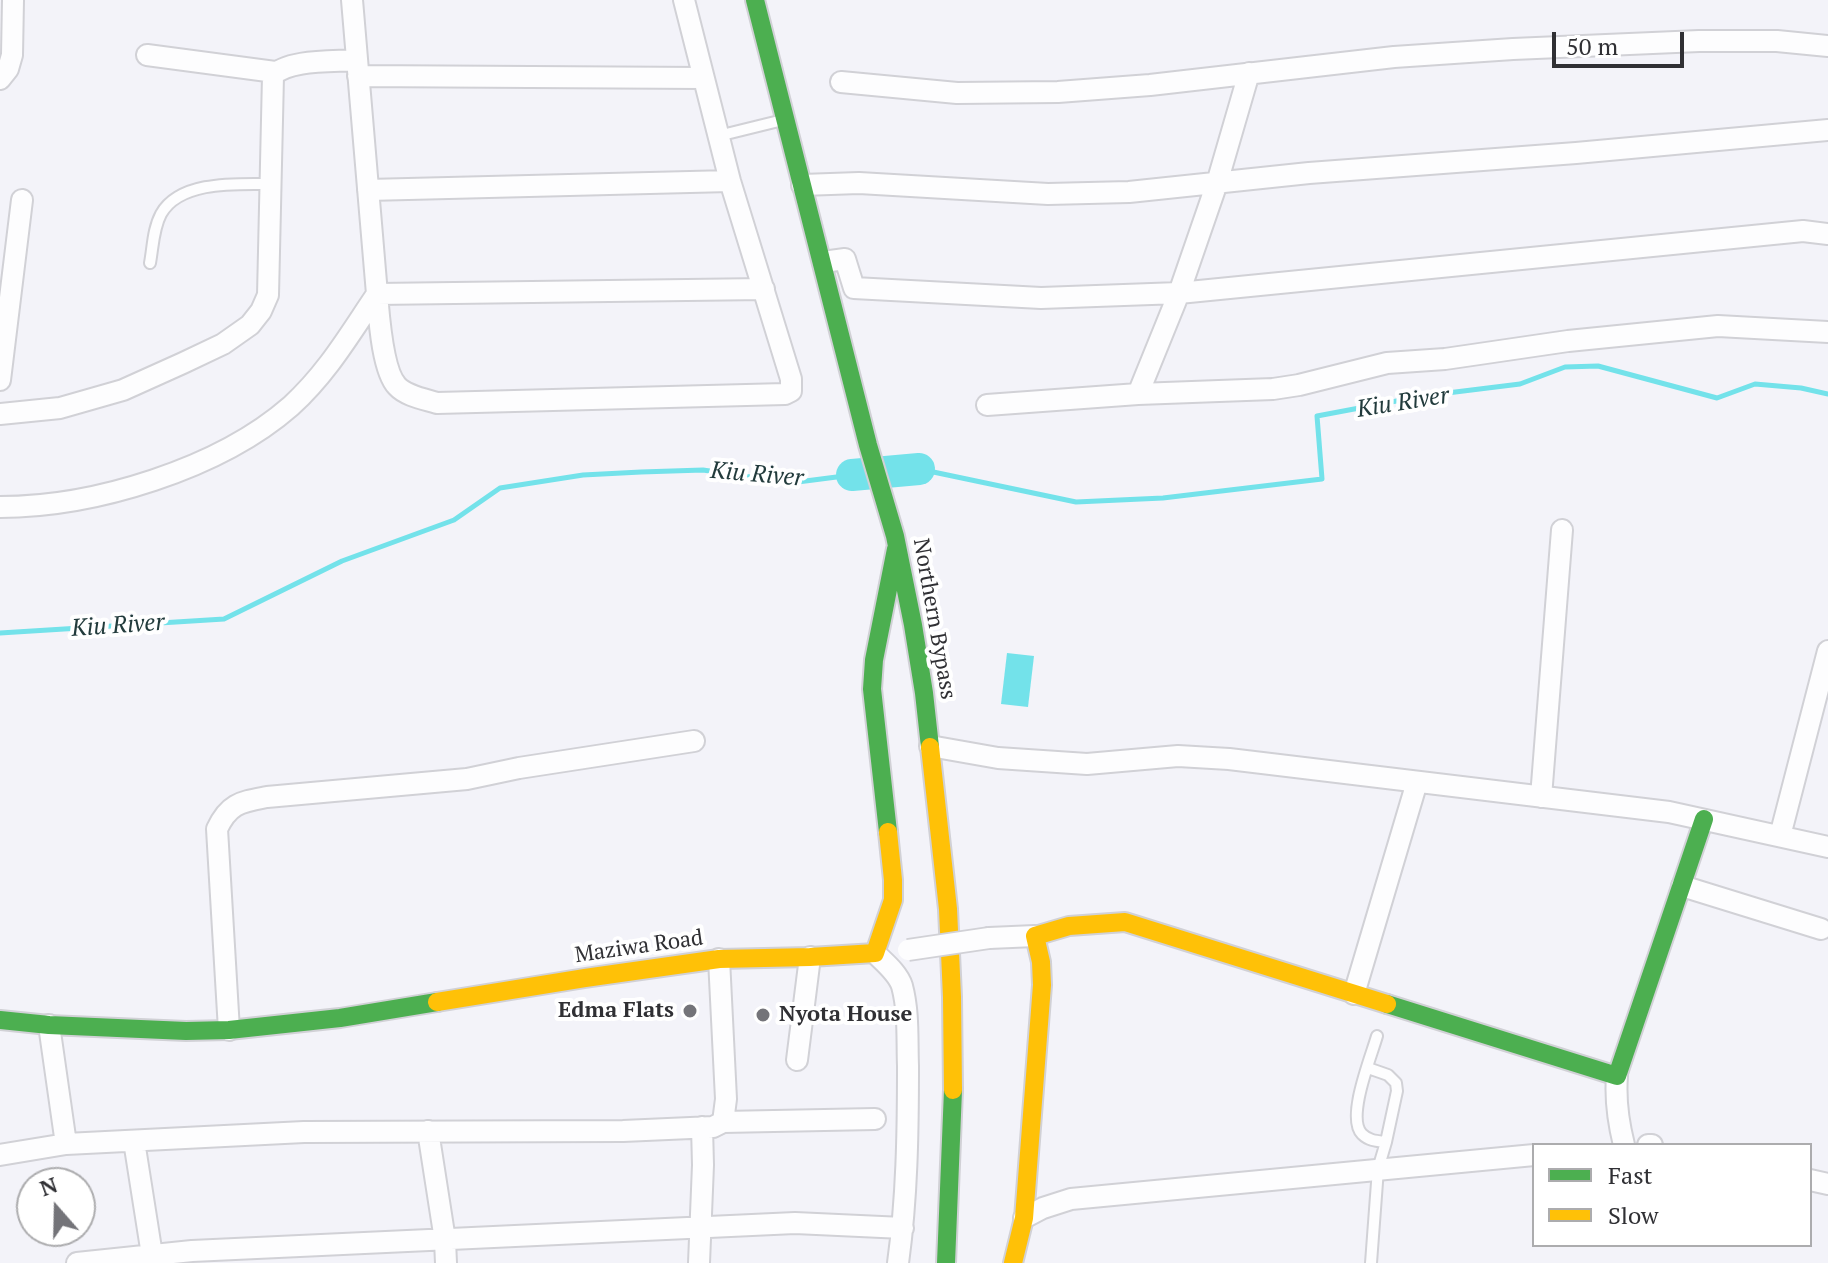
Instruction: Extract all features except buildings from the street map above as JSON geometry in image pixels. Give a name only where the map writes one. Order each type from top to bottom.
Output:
[{"type":"street","points":[[0,79],[8,69],[12,55],[13,0]]},
{"type":"street","points":[[352,0],[377,294],[389,371],[397,386],[415,397],[437,403],[785,394],[791,391],[791,379],[730,181],[684,0]]},
{"type":"street","name":"Northern Bypass","points":[[755,0],[868,445],[897,545],[913,625],[948,909],[953,1103],[946,1263]]},
{"type":"street","points":[[841,82],[957,93],[1058,92],[1150,85],[1394,57],[1513,49],[1699,41],[1777,41],[1828,46]]},
{"type":"street","points":[[147,55],[275,72],[288,66],[703,78]]},
{"type":"street","points":[[0,414],[60,408],[123,390],[223,344],[250,325],[268,295],[275,72]]},
{"type":"street","points":[[1138,394],[1179,293],[1217,183],[1249,73]]},
{"type":"street","points":[[802,185],[859,183],[1048,194],[1129,192],[1309,173],[1828,130]]},
{"type":"street","points":[[368,190],[730,181]]},
{"type":"street","points":[[0,380],[22,200]]},
{"type":"street","points":[[823,262],[845,259],[854,288],[1041,298],[1179,293],[1803,231],[1828,234]]},
{"type":"street","points":[[377,294],[764,289]]},
{"type":"street","points":[[0,507],[62,503],[112,492],[168,475],[236,444],[290,406],[327,368],[377,294]]},
{"type":"street","points":[[987,405],[1138,394],[1273,389],[1387,363],[1718,326],[1828,332]]},
{"type":"street","points":[[1541,797],[1562,530]]},
{"type":"street","points":[[875,953],[893,900],[893,880],[872,689],[874,660],[897,545]]},
{"type":"street","points":[[1780,836],[1828,651]]},
{"type":"street","points":[[229,1030],[217,829],[229,809],[242,802],[267,797],[467,779],[694,741]]},
{"type":"street","points":[[930,746],[998,758],[1087,764],[1178,756],[1216,758],[1669,812],[1828,847]]},
{"type":"street","points":[[1354,994],[1417,782]]},
{"type":"street","points":[[1623,1143],[1615,1098],[1617,1076],[1704,819]]},
{"type":"street","points":[[1682,886],[1821,929]]},
{"type":"street","points":[[875,953],[989,938],[1035,936],[1082,922],[1125,922],[1617,1076]]},
{"type":"street","points":[[1013,1263],[1024,1218],[1042,985],[1035,936]]},
{"type":"street","points":[[875,953],[901,983],[907,1015],[908,1116],[903,1228],[898,1263]]},
{"type":"street","name":"Maziwa Road","points":[[0,1020],[186,1031],[229,1030],[340,1018],[719,959],[875,953]]},
{"type":"street","points":[[797,1060],[810,957]]},
{"type":"street","points":[[719,959],[726,1099],[723,1122]]},
{"type":"street","points":[[49,1025],[66,1144]]},
{"type":"street","points":[[0,1155],[66,1144],[304,1132],[623,1131],[713,1127],[723,1122],[875,1119]]},
{"type":"street","points":[[699,1263],[702,1127]]},
{"type":"street","points":[[428,1131],[446,1263]]},
{"type":"street","points":[[134,1141],[152,1255]]},
{"type":"street","points":[[1024,1218],[1071,1199],[1532,1155]]},
{"type":"street","points":[[77,1263],[152,1255],[192,1257],[445,1240],[795,1223],[903,1228]]},
{"type":"lane","points":[[718,136],[785,119]]},
{"type":"lane","points":[[150,263],[156,227],[173,201],[196,189],[220,184],[271,184]]},
{"type":"lane","points":[[1377,1036],[1355,1120],[1360,1133],[1372,1141],[1386,1142]]},
{"type":"lane","points":[[1368,1068],[1388,1075],[1396,1083],[1397,1091],[1378,1169],[1371,1263]]},
{"type":"water","points":[[1007,653],[1034,656],[1028,707],[1001,704]]},
{"type":"waterway","name":"Kiu River","points":[[919,469],[1076,502],[1163,498],[1322,479],[1317,416],[1423,396],[1520,384],[1565,367],[1598,366],[1717,398],[1755,384],[1828,394]]},
{"type":"waterway","name":"Kiu River","points":[[852,475],[919,469]]},
{"type":"waterway","name":"Kiu River","points":[[0,633],[224,619],[342,561],[454,520],[500,488],[583,475],[641,472],[703,470],[790,483],[852,475]]},
{"type":"traffic: fast","points":[[755,0],[868,445],[895,536],[913,625],[930,747]]},
{"type":"traffic: fast","points":[[888,832],[872,689],[874,660],[896,549]]},
{"type":"traffic: fast","points":[[1387,1004],[1617,1076],[1704,819]]},
{"type":"traffic: fast","points":[[0,1020],[186,1031],[229,1030],[340,1018],[437,1002]]},
{"type":"traffic: fast","points":[[946,1263],[953,1090]]},
{"type":"traffic: slow","points":[[930,747],[948,909],[953,1090]]},
{"type":"traffic: slow","points":[[437,1002],[719,959],[875,953],[893,900],[888,832]]},
{"type":"traffic: slow","points":[[1013,1263],[1024,1218],[1042,985],[1035,936],[1069,926],[1125,922],[1387,1004]]},
{"type":"place","name":"Edma Flats","points":[[690,1011]]},
{"type":"place","name":"Nyota House","points":[[763,1015]]}]
